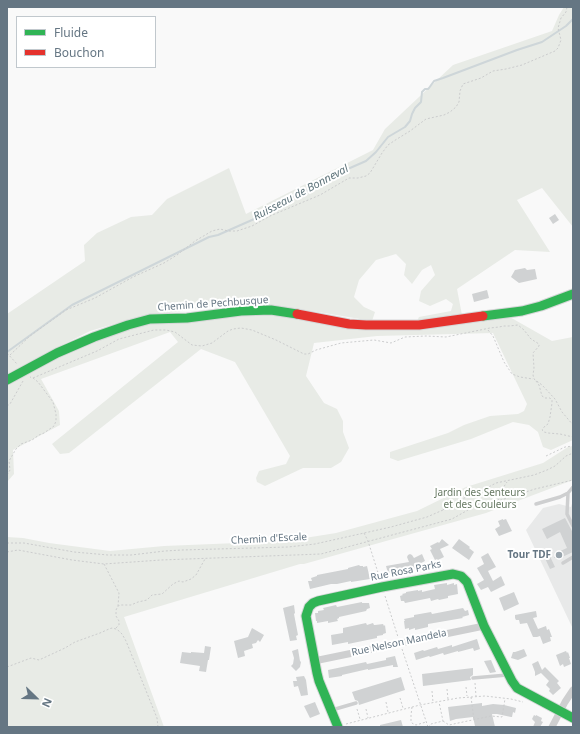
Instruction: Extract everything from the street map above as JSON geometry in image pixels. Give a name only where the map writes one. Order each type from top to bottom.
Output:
[{"type":"street","name":"Chemin de Pechbusque","points":[[7,380],[24,375],[57,353],[94,337],[150,319],[187,318],[241,311],[271,310],[289,312],[349,324],[402,326],[419,325],[522,311],[541,306],[573,294]]},
{"type":"street","name":"Rue Rosa Parks","points":[[341,726],[331,711],[319,680],[306,616],[309,607],[318,601],[451,574],[459,575],[468,585],[484,626],[508,675],[517,688],[573,718]]},
{"type":"street","name":"Rue Nelson Mandela","points":[[314,661],[484,626]]},
{"type":"street","points":[[552,727],[573,690]]},
{"type":"lane","points":[[536,504],[560,497],[568,493],[573,487]]},
{"type":"lane","points":[[568,493],[567,514],[573,526]]},
{"type":"lane","points":[[563,563],[573,557]]},
{"type":"lane","points":[[474,678],[508,675]]},
{"type":"lane","points":[[331,711],[356,703]]},
{"type":"path","points":[[10,355],[30,336],[66,310],[95,298],[133,277],[164,263],[195,241],[212,232],[220,228],[228,231],[237,231],[252,226],[270,216],[320,194],[349,178],[366,176],[370,173],[388,145],[426,119],[444,115],[456,107],[459,102],[460,91],[463,84],[481,78],[493,71],[522,64],[555,51],[561,40],[558,28],[561,18],[568,7]]},
{"type":"path","points":[[7,475],[10,470],[9,461],[16,449],[21,444],[32,440],[54,426],[56,420],[53,402],[38,382],[33,378],[97,351],[119,339],[154,330],[175,332],[192,345],[202,346],[212,343],[228,331],[241,328],[252,330],[304,354],[308,354],[316,350],[341,343],[374,340],[391,343],[405,338],[426,336],[446,338],[504,326],[518,325],[531,339],[539,344],[533,353],[534,380],[539,385],[542,396],[552,400],[548,424],[542,430],[548,433],[573,437]]},
{"type":"path","points":[[488,329],[493,336],[504,362],[512,374],[534,380],[542,385],[555,399],[562,412],[573,425]]},
{"type":"path","points":[[7,353],[24,375],[10,404],[7,406]]},
{"type":"path","points":[[546,456],[573,446]]},
{"type":"path","points":[[443,510],[448,505],[496,483],[534,475],[547,470],[555,466],[566,456],[573,453]]},
{"type":"path","name":"Chemin d'Escale","points":[[7,544],[24,543],[74,552],[125,555],[182,550],[288,547],[315,544],[391,527],[427,517],[443,510],[498,501],[535,489],[573,480]]},
{"type":"path","points":[[498,501],[501,491],[507,481]]},
{"type":"path","points":[[7,552],[18,550],[104,564],[161,560],[321,554],[452,519],[468,510],[469,506]]},
{"type":"path","points":[[363,533],[368,541],[428,727],[432,724],[443,721],[452,724],[491,716],[502,717],[505,698]]},
{"type":"path","points":[[118,606],[132,605],[147,600],[152,595],[162,594],[179,580],[183,582],[191,579],[196,575],[205,559]]},
{"type":"path","points":[[104,564],[119,593],[118,606],[116,610],[119,625],[116,629]]},
{"type":"path","points":[[7,667],[30,658],[39,660],[75,642],[112,628],[116,629],[122,634],[126,642],[156,718],[158,727]]},
{"type":"path","points":[[474,678],[476,696]]},
{"type":"path","points":[[466,687],[467,697]]},
{"type":"path","points":[[447,689],[448,699]]},
{"type":"path","points":[[432,691],[433,702]]},
{"type":"path","points":[[471,696],[474,720]]},
{"type":"path","points":[[341,726],[403,709],[448,699],[485,696],[505,698],[522,702]]},
{"type":"path","points":[[400,698],[403,709]]},
{"type":"path","points":[[439,701],[443,721]]},
{"type":"path","points":[[386,702],[389,713]]},
{"type":"path","points":[[356,703],[360,720]]},
{"type":"path","points":[[412,707],[412,727]]},
{"type":"path","points":[[366,708],[368,718]]},
{"type":"path","points":[[413,724],[416,725],[426,722]]},
{"type":"shaded area","points":[[573,500],[573,629],[526,530],[543,508],[559,504],[571,507]]},
{"type":"green space","points":[[564,7],[573,7],[573,227],[542,188],[517,200],[550,252],[515,250],[457,289],[462,315],[417,321],[419,317],[451,311],[453,304],[446,299],[430,306],[419,301],[421,291],[435,275],[431,265],[422,270],[412,284],[404,275],[406,264],[396,254],[376,260],[359,280],[354,297],[364,307],[375,312],[372,321],[277,306],[228,308],[225,305],[214,306],[131,319],[90,331],[7,374],[7,314],[85,261],[84,245],[97,233],[131,217],[152,215],[167,199],[229,168],[246,214],[373,150],[385,129],[453,65],[552,31]]},
{"type":"green space","points":[[261,313],[291,315],[363,329],[508,316],[552,341],[573,337],[573,440],[551,450],[543,447],[538,432],[529,425],[513,422],[471,439],[398,461],[390,458],[390,452],[448,433],[464,425],[490,416],[518,414],[524,411],[527,404],[493,333],[377,336],[314,343],[306,376],[324,403],[337,409],[343,421],[343,432],[349,448],[341,462],[331,468],[303,468],[265,486],[257,482],[256,478],[259,471],[286,464],[290,456],[235,362],[201,349],[69,453],[60,454],[52,444],[178,342],[170,332],[41,379],[59,411],[60,425],[13,450],[14,474],[7,482],[7,384],[55,356],[139,325]]},
{"type":"green space","name":"Jardin des Senteurs et des Couleurs","points":[[573,446],[573,480],[486,513],[300,564],[124,617],[164,727],[7,727],[7,537],[110,551],[164,546],[286,541],[336,533],[417,511],[466,487],[543,463],[568,447]]},
{"type":"building","points":[[555,214],[559,220],[553,224],[549,218]]},
{"type":"building","points":[[525,268],[527,270],[535,269],[537,279],[519,283],[511,277],[515,270]]},
{"type":"building","points":[[487,290],[489,298],[474,302],[472,294]]},
{"type":"building","points":[[565,518],[573,533],[573,552],[560,558],[554,558],[558,552],[567,548],[560,532],[547,539],[542,529]]},
{"type":"building","points":[[506,519],[512,531],[499,536],[495,529],[500,526],[498,521]]},
{"type":"building","points":[[442,539],[449,545],[440,549],[444,557],[435,560],[430,550],[432,549],[430,546],[438,542],[439,543]]},
{"type":"building","points":[[459,539],[474,552],[469,560],[452,548]]},
{"type":"building","points":[[547,550],[555,567],[550,569],[542,552]]},
{"type":"building","points":[[488,553],[496,567],[488,571],[493,581],[501,576],[505,585],[491,592],[488,587],[481,590],[477,584],[484,580],[477,568],[484,564],[481,557]]},
{"type":"building","points":[[410,554],[414,558],[422,554],[425,561],[415,566],[416,568],[399,573],[399,571],[388,573],[386,566],[409,562],[407,557]]},
{"type":"building","points":[[359,565],[363,567],[367,566],[370,579],[331,584],[310,589],[308,581],[312,581],[311,578],[317,575],[348,569]]},
{"type":"building","points":[[447,583],[447,585],[454,583],[454,585],[457,584],[458,594],[448,596],[448,598],[431,601],[430,598],[405,603],[404,601],[401,601],[400,596],[406,592],[422,590],[422,592],[435,589],[434,585]]},
{"type":"building","points":[[514,592],[519,604],[504,611],[499,598]]},
{"type":"building","points":[[362,602],[369,603],[370,608],[366,611],[339,617],[337,619],[338,621],[317,623],[316,621],[315,613],[324,610],[323,608]]},
{"type":"building","points":[[294,605],[298,635],[296,636],[297,640],[290,641],[283,608]]},
{"type":"building","points":[[463,608],[465,611],[468,610],[469,615],[462,617],[463,618],[428,624],[428,627],[415,630],[415,628],[409,630],[409,628],[405,629],[404,619],[414,617],[414,615],[431,612],[432,614]]},
{"type":"building","points":[[536,611],[537,617],[533,618],[538,629],[546,626],[552,637],[550,637],[551,641],[543,644],[540,636],[533,637],[527,623],[520,624],[519,620],[516,620],[515,618],[515,615]]},
{"type":"building","points":[[366,623],[367,625],[373,623],[374,625],[385,625],[386,633],[377,636],[377,638],[348,644],[348,642],[332,645],[331,635],[343,633],[343,628]]},
{"type":"building","points":[[252,628],[264,635],[260,642],[258,640],[256,643],[252,644],[253,648],[244,651],[245,656],[238,658],[234,641],[248,637]]},
{"type":"building","points":[[477,639],[480,649],[474,651],[473,648],[444,655],[443,653],[416,660],[414,653],[437,647],[438,649],[452,645],[452,647]]},
{"type":"building","points":[[205,646],[211,647],[206,672],[199,671],[200,666],[180,663],[182,652],[204,653]]},
{"type":"building","points":[[298,649],[301,662],[300,667],[296,671],[291,666],[294,658],[292,651]]},
{"type":"building","points":[[524,649],[527,656],[518,660],[511,658],[513,652]]},
{"type":"building","points":[[566,651],[567,653],[568,652],[571,664],[564,667],[563,664],[560,666],[556,655]]},
{"type":"building","points":[[395,656],[398,667],[393,667],[393,665],[329,678],[328,670],[366,662],[367,664],[386,660],[386,658]]},
{"type":"building","points":[[491,660],[496,672],[490,673],[484,661]]},
{"type":"building","points":[[538,661],[542,670],[545,667],[559,681],[557,683],[561,688],[553,695],[546,685],[549,681],[541,673],[535,676],[532,664]]},
{"type":"building","points":[[473,668],[473,675],[470,677],[471,680],[423,686],[422,674]]},
{"type":"building","points":[[304,676],[308,695],[301,696],[298,686],[294,687],[293,681],[297,681],[296,677]]},
{"type":"building","points":[[401,677],[405,690],[359,705],[358,701],[355,700],[352,692]]},
{"type":"building","points":[[315,702],[320,714],[310,718],[304,706]]},
{"type":"building","points":[[482,703],[482,706],[493,704],[516,708],[515,713],[513,712],[512,717],[492,714],[495,727],[477,727],[475,726],[473,717],[450,721],[448,707]]},
{"type":"building","points":[[534,715],[542,718],[541,721],[543,722],[540,727],[533,727],[535,722],[532,719]]},
{"type":"building","points":[[401,720],[403,727],[380,727],[380,725]]},
{"type":"waterway","name":"Ruisseau de Bonneval","points":[[7,352],[72,305],[209,237],[218,235],[252,220],[334,175],[366,161],[376,152],[388,137],[405,127],[410,121],[415,108],[421,102],[422,92],[425,89],[428,89],[434,81],[542,42],[566,26],[573,19]]},
{"type":"traffic: fast","points":[[483,316],[522,311],[541,306],[573,294]]},
{"type":"traffic: fast","points":[[7,380],[57,353],[94,337],[150,319],[187,318],[241,311],[271,310],[297,314]]},
{"type":"traffic: fast","points":[[338,727],[317,673],[306,616],[309,607],[318,601],[453,574],[461,576],[467,582],[484,626],[517,688],[573,718]]},
{"type":"traffic: jam","points":[[297,314],[349,324],[366,325],[419,325],[483,316]]},
{"type":"place","name":"Tour TDF","points":[[559,555]]}]
